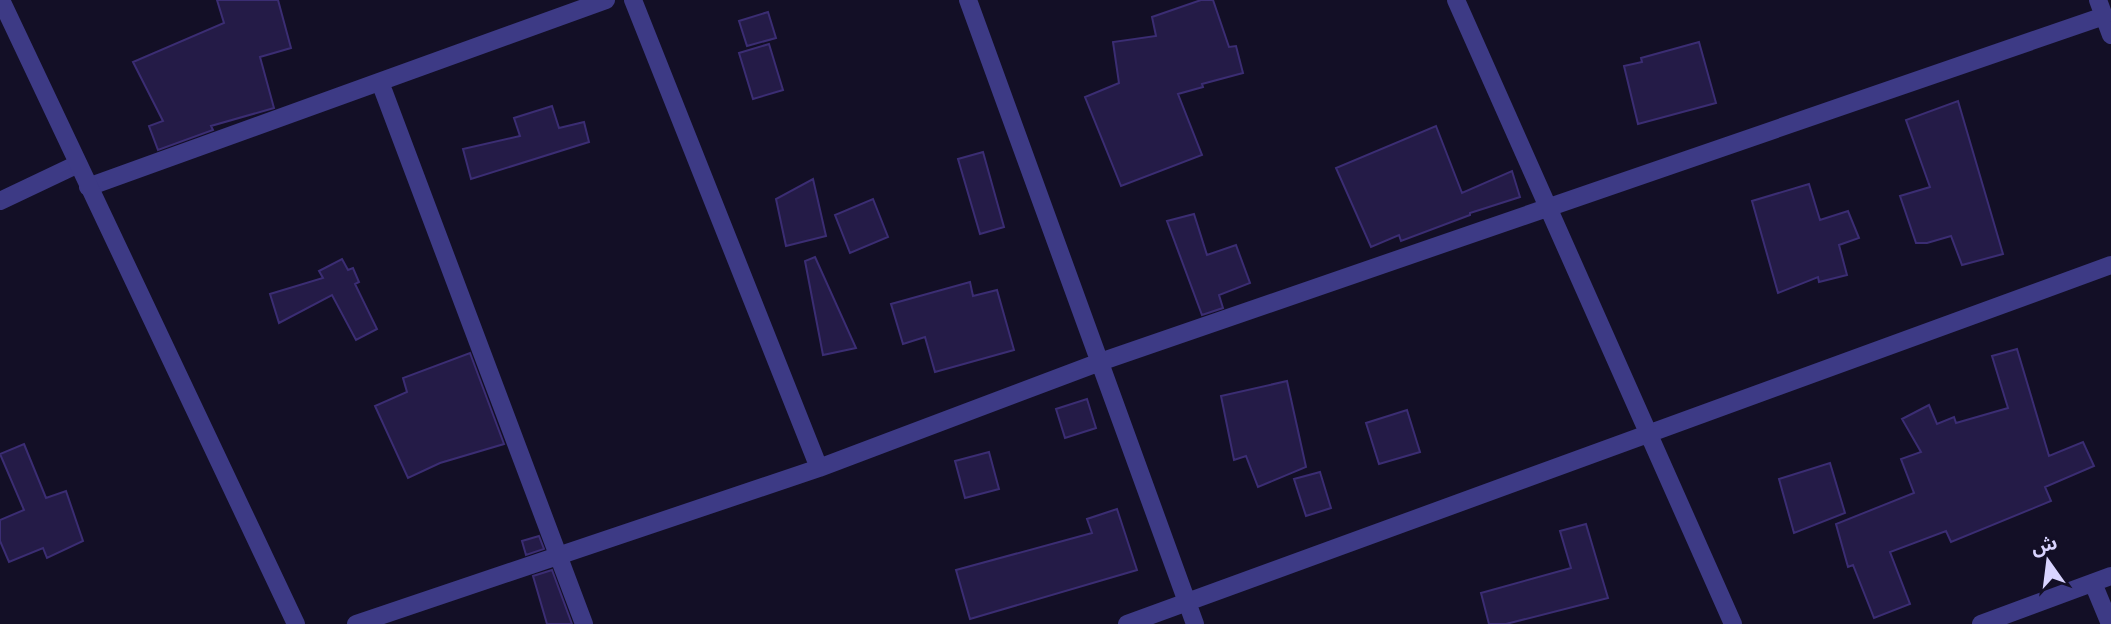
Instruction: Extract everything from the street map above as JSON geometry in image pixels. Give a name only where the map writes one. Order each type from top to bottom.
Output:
[{"type":"street","points":[[1,0],[296,624]]},
{"type":"street","points":[[88,187],[606,0]]},
{"type":"street","points":[[633,0],[819,468]]},
{"type":"street","points":[[968,0],[1195,624]]},
{"type":"street","points":[[1456,0],[1733,624]]},
{"type":"street","points":[[356,624],[819,468],[1100,362],[1549,208],[2101,8],[2111,34]]},
{"type":"street","points":[[380,82],[584,624]]},
{"type":"street","points":[[0,201],[78,164]]},
{"type":"street","points":[[1127,624],[2111,265]]},
{"type":"street","points":[[1981,624],[2111,576]]},
{"type":"street","points":[[2092,583],[2110,624]]},
{"type":"building","points":[[217,0],[278,0],[291,48],[260,57],[274,108],[211,126],[213,130],[158,150],[149,126],[163,121],[133,62],[224,23]]},
{"type":"building","points":[[1201,0],[1213,0],[1229,47],[1236,46],[1243,73],[1202,84],[1203,87],[1178,94],[1202,155],[1121,186],[1085,97],[1119,83],[1113,42],[1156,36],[1152,17]]},
{"type":"building","points":[[768,12],[776,38],[747,46],[739,21]]},
{"type":"building","points":[[1699,42],[1716,103],[1638,124],[1624,66],[1642,62],[1641,58]]},
{"type":"building","points":[[769,44],[783,90],[753,99],[739,53]]},
{"type":"building","points":[[1958,101],[2003,254],[1962,265],[1951,236],[1927,243],[1916,243],[1900,196],[1930,187],[1906,120]]},
{"type":"building","points":[[552,106],[559,128],[584,122],[589,142],[471,179],[463,149],[520,136],[514,118]]},
{"type":"building","points":[[1436,126],[1462,193],[1512,171],[1520,197],[1470,213],[1401,241],[1399,235],[1371,247],[1336,168]]},
{"type":"building","points":[[983,152],[1004,227],[980,234],[958,159]]},
{"type":"building","points":[[813,179],[826,236],[786,246],[776,199]]},
{"type":"building","points":[[1809,184],[1820,220],[1848,211],[1859,238],[1839,245],[1847,275],[1819,282],[1818,277],[1778,293],[1752,201]]},
{"type":"building","points":[[873,199],[888,237],[850,253],[835,215]]},
{"type":"building","points":[[1194,214],[1207,255],[1236,245],[1250,283],[1219,295],[1223,308],[1202,315],[1167,221]]},
{"type":"building","points":[[815,257],[856,348],[823,355],[805,261]]},
{"type":"building","points":[[342,259],[348,270],[353,268],[359,282],[355,284],[377,329],[356,340],[332,295],[279,323],[270,294],[323,278],[319,271]]},
{"type":"building","points":[[970,282],[973,296],[997,290],[1014,350],[935,372],[925,337],[903,344],[891,304]]},
{"type":"building","points":[[2017,349],[2049,456],[2083,442],[2094,466],[2045,487],[2051,501],[1951,542],[1946,531],[1890,552],[1910,604],[1874,618],[1853,565],[1848,567],[1836,524],[1914,493],[1901,459],[1921,452],[1902,419],[1929,405],[1937,424],[1954,417],[1956,423],[2008,408],[1992,356]]},
{"type":"building","points":[[470,353],[504,444],[440,463],[408,478],[375,406],[407,392],[403,378]]},
{"type":"building","points":[[1287,381],[1306,467],[1258,487],[1246,456],[1234,460],[1221,396]]},
{"type":"building","points":[[1087,399],[1096,428],[1065,438],[1056,409]]},
{"type":"building","points":[[1407,410],[1420,452],[1379,464],[1366,423]]},
{"type":"building","points":[[24,444],[46,498],[66,491],[83,541],[47,558],[43,548],[9,562],[0,541],[0,520],[24,510],[0,454]]},
{"type":"building","points":[[989,452],[999,489],[965,498],[955,461]]},
{"type":"building","points":[[1830,463],[1845,513],[1794,533],[1779,479]]},
{"type":"building","points":[[1320,472],[1331,508],[1306,516],[1294,479]]},
{"type":"building","points":[[1117,509],[1137,570],[970,619],[956,570],[1092,533],[1087,519]]},
{"type":"building","points":[[1586,524],[1608,598],[1506,624],[1489,624],[1481,593],[1571,568],[1560,531]]},
{"type":"building","points":[[539,536],[544,549],[526,555],[522,541]]},
{"type":"building","points":[[552,570],[572,624],[547,624],[533,576]]}]
